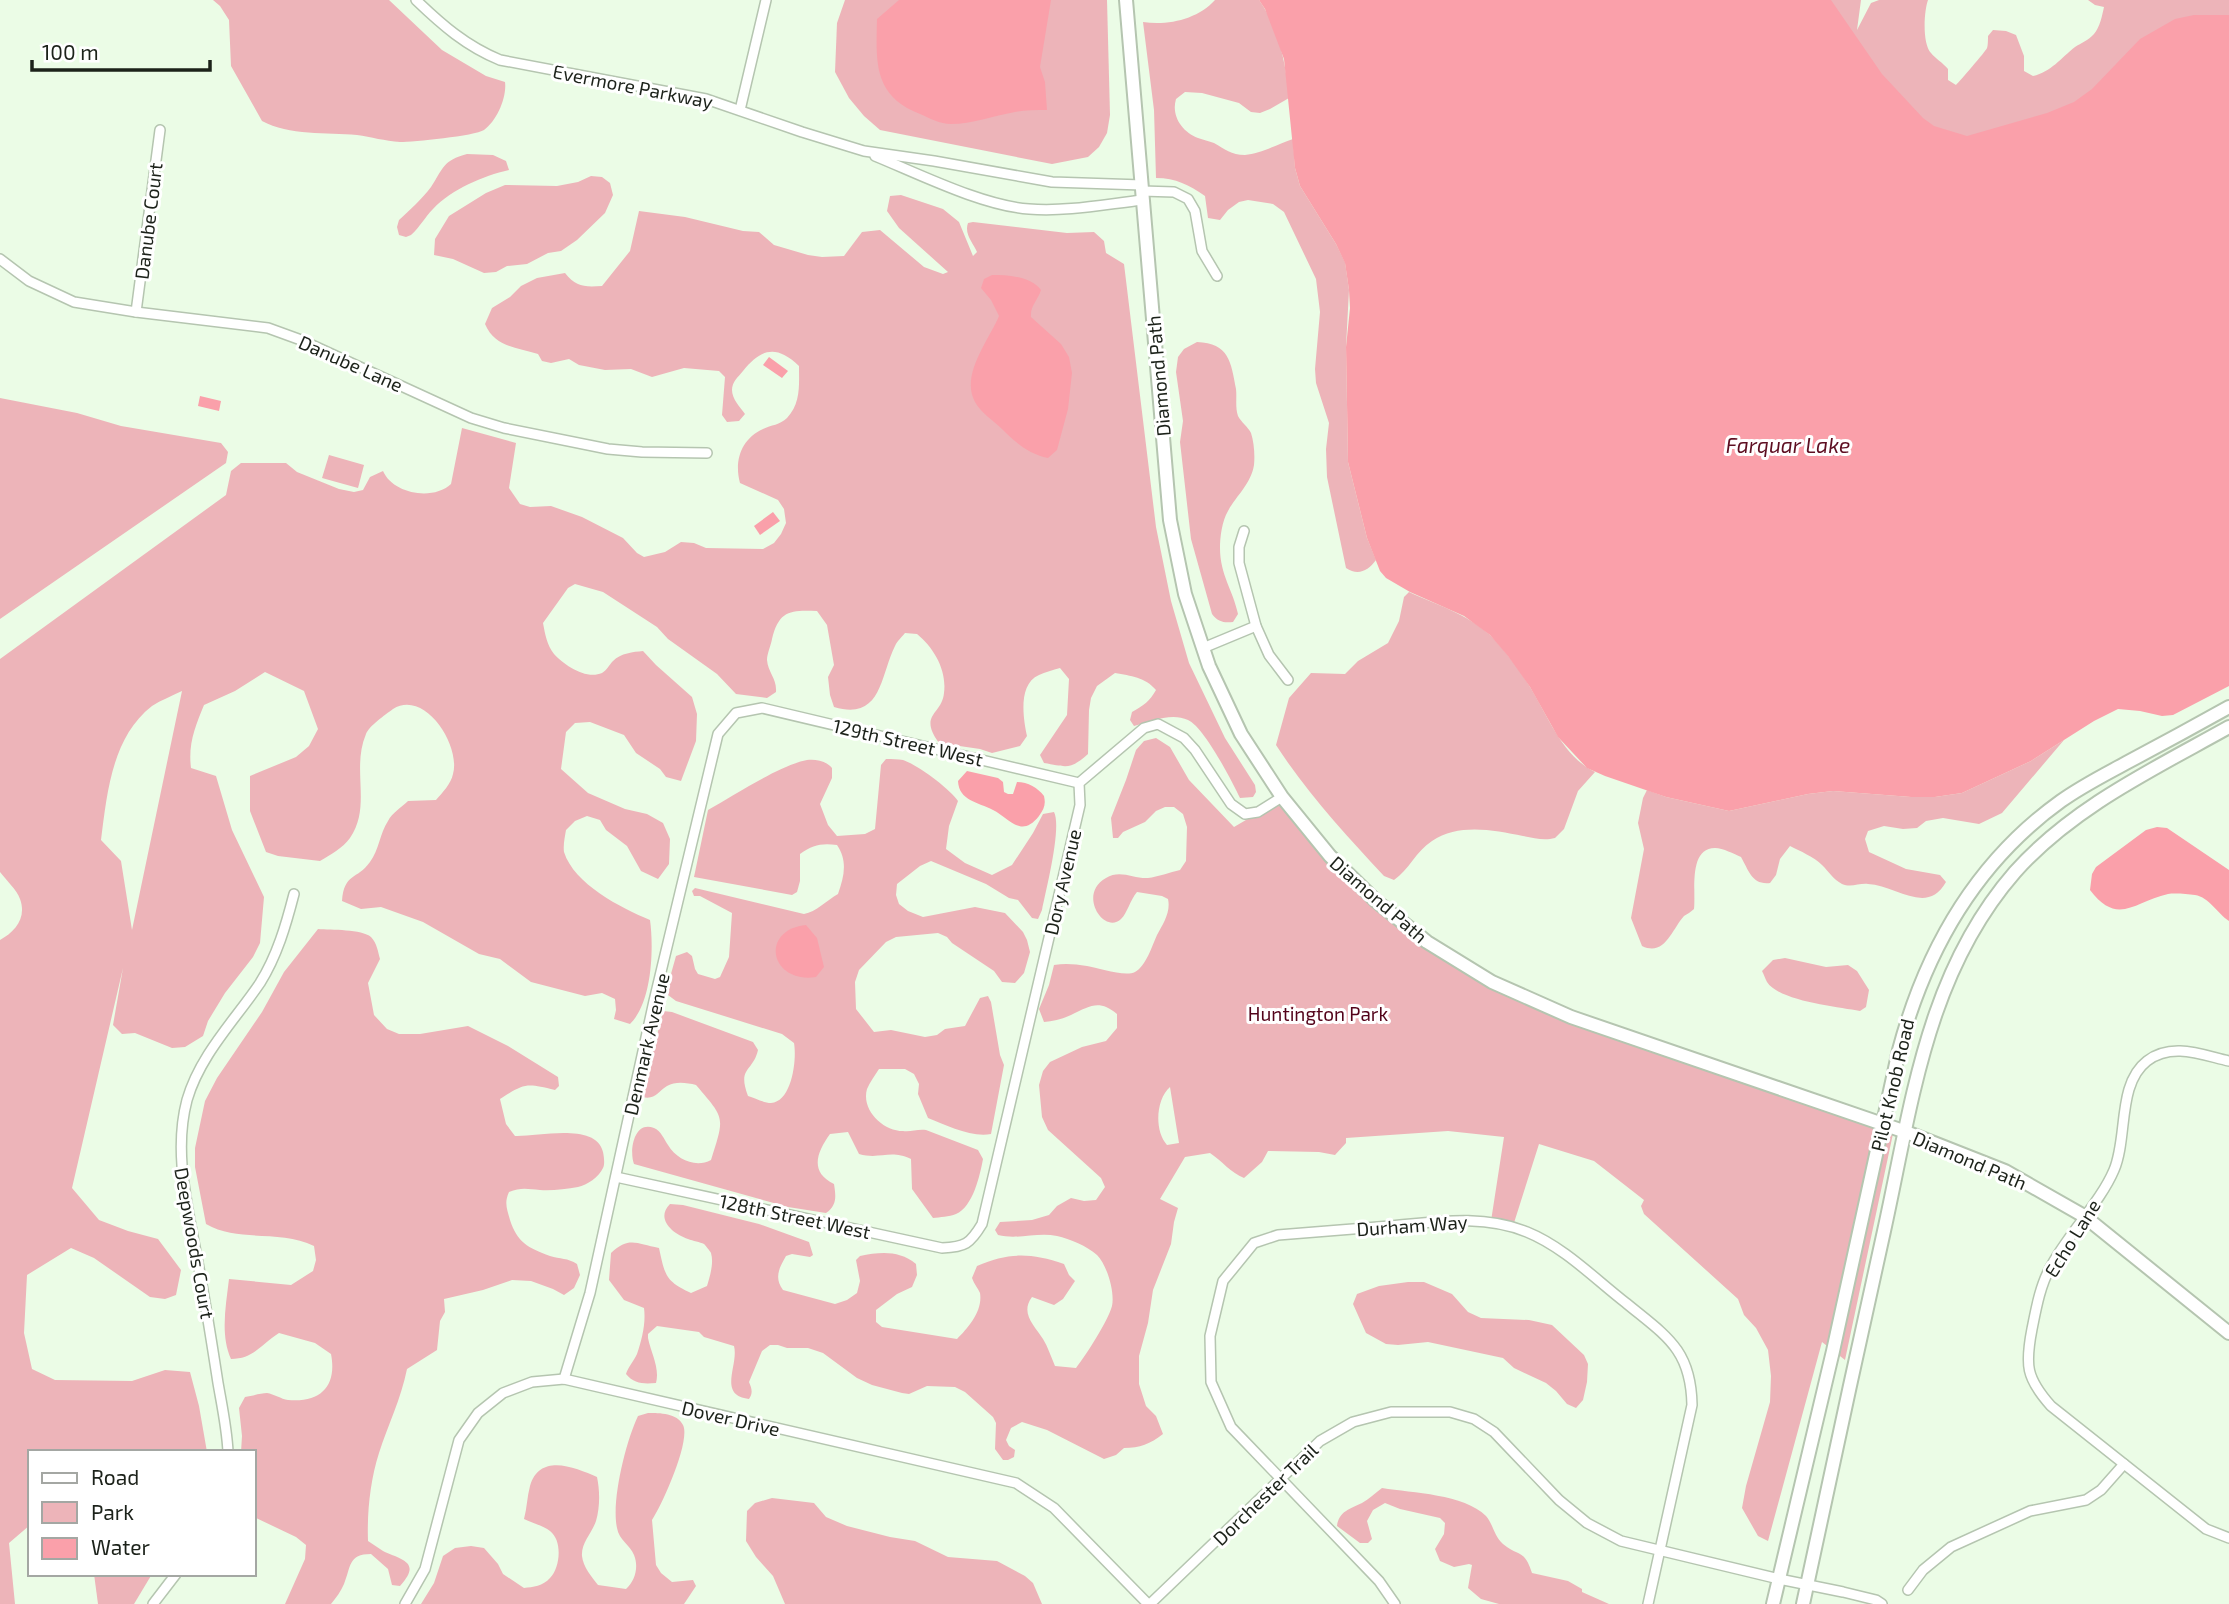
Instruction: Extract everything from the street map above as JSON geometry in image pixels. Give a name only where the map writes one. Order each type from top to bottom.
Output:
[{"type":"main road","name":"Diamond Path","points":[[1126,0],[1170,520],[1185,594],[1209,666],[1241,734],[1282,797],[1330,856],[1376,901],[1427,942],[1492,982],[1571,1017],[1906,1132],[2005,1171],[2084,1216],[2229,1333]]},
{"type":"main road","name":"Pilot Knob Road","points":[[1773,1604],[1907,1017],[1925,969],[1961,906],[1993,863],[2023,833],[2062,800],[2229,707]]},
{"type":"main road","name":"Pilot Knob Road","points":[[1803,1604],[1926,1041],[1949,976],[1969,938],[2001,890],[2060,829],[2085,810],[2229,727]]},
{"type":"street","name":"Evermore Parkway","points":[[416,0],[457,37],[500,60],[706,99],[864,151],[1004,205],[1030,209],[1079,208],[1142,192]]},
{"type":"street","points":[[740,110],[766,0]]},
{"type":"street","name":"Danube Court","points":[[136,312],[160,130]]},
{"type":"street","name":"Evermore Parkway","points":[[864,151],[1052,181],[1142,192]]},
{"type":"street","points":[[1142,192],[1176,192],[1188,199],[1195,211],[1202,251],[1217,276]]},
{"type":"street","name":"Danube Lane","points":[[0,259],[29,281],[59,296],[90,305],[268,328],[471,418],[504,428],[608,449],[707,453]]},
{"type":"street","points":[[1244,531],[1239,547],[1239,563],[1256,626],[1266,650],[1288,680]]},
{"type":"street","points":[[1203,648],[1256,626]]},
{"type":"street","name":"129th Street West","points":[[736,713],[762,708],[1079,783]]},
{"type":"street","name":"Denmark Avenue","points":[[564,1379],[590,1293],[654,1001],[718,734],[736,713]]},
{"type":"street","points":[[1079,783],[1144,728],[1158,724],[1184,738],[1231,804],[1245,814],[1258,812],[1282,797]]},
{"type":"street","name":"Dory Avenue","points":[[972,1240],[982,1224],[1080,805],[1079,783]]},
{"type":"street","name":"Deepwoods Court","points":[[228,1450],[208,1313],[182,1177],[183,1121],[188,1098],[200,1071],[221,1035],[261,981],[273,957],[284,933],[294,894]]},
{"type":"street","name":"Echo Lane","points":[[2229,1061],[2178,1050],[2158,1054],[2142,1065],[2131,1082],[2127,1097],[2117,1163],[2049,1269],[2037,1304],[2027,1363],[2036,1388],[2051,1406],[2206,1530],[2229,1538]]},
{"type":"street","name":"128th Street West","points":[[616,1177],[942,1248],[959,1247],[972,1240]]},
{"type":"street","name":"Durham Way","points":[[1395,1604],[1379,1581],[1231,1427],[1211,1382],[1210,1336],[1223,1281],[1254,1244],[1278,1235],[1459,1220],[1495,1222],[1528,1232],[1557,1249],[1665,1335],[1685,1360],[1692,1383],[1692,1405],[1648,1604]]},
{"type":"street","name":"Dover Drive","points":[[405,1604],[425,1569],[459,1440],[478,1413],[503,1393],[532,1382],[564,1379],[1016,1483],[1054,1508],[1149,1604]]},
{"type":"street","name":"Dorchester Trail","points":[[1149,1604],[1320,1441],[1353,1422],[1391,1412],[1450,1412],[1474,1419],[1494,1432],[1559,1500],[1587,1523],[1621,1541],[1871,1599],[1882,1604]]},
{"type":"street","points":[[1908,1590],[1923,1570],[1951,1546],[2030,1511],[2086,1500],[2101,1490],[2124,1464]]},
{"type":"street","points":[[153,1604],[174,1576]]},
{"type":"green space","points":[[213,0],[389,0],[442,50],[486,76],[505,82],[503,101],[497,115],[484,130],[430,140],[400,142],[273,126],[262,121],[231,66],[229,20]]},
{"type":"green space","points":[[845,0],[1107,0],[1110,115],[1107,133],[1099,147],[1088,157],[1052,164],[880,130],[849,98],[835,72],[837,23]]},
{"type":"green space","points":[[1215,0],[1259,0],[1272,22],[1280,47],[1289,98],[1260,113],[1251,112],[1239,103],[1202,93],[1185,92],[1176,99],[1175,111],[1179,123],[1192,135],[1236,154],[1257,153],[1293,139],[1295,168],[1300,186],[1345,262],[1349,290],[1346,347],[1348,462],[1367,538],[1376,560],[1362,571],[1355,572],[1346,568],[1327,477],[1329,423],[1316,383],[1315,369],[1320,312],[1316,279],[1284,212],[1273,204],[1248,200],[1239,202],[1220,220],[1208,218],[1205,196],[1182,183],[1156,178],[1154,110],[1143,22],[1182,20],[1200,12]]},
{"type":"green space","points":[[1802,0],[1861,0],[1857,30],[1871,3],[1879,0],[1928,0],[1926,42],[1933,55],[1948,69],[1948,80],[1956,85],[1986,50],[1988,36],[1993,30],[2016,35],[2024,56],[2024,71],[2033,76],[2051,68],[2090,38],[2098,28],[2104,7],[2088,0],[2229,0],[2229,21],[2084,115],[1950,147]]},
{"type":"green space","points":[[467,154],[493,155],[506,161],[509,170],[459,189],[433,209],[411,235],[399,235],[399,220],[427,191],[448,162]]},
{"type":"green space","points":[[591,176],[602,177],[610,183],[613,195],[605,213],[577,240],[561,251],[548,253],[527,264],[507,266],[496,272],[484,273],[453,259],[434,255],[435,239],[449,216],[486,193],[505,185],[557,186]]},
{"type":"green space","points":[[901,195],[943,209],[959,222],[973,256],[977,252],[967,227],[968,223],[973,222],[1067,233],[1094,232],[1104,241],[1106,253],[1124,264],[1156,527],[1171,601],[1189,663],[1225,738],[1255,785],[1256,792],[1253,797],[1240,798],[1209,743],[1188,720],[1168,717],[1134,726],[1130,720],[1132,712],[1146,703],[1156,690],[1137,678],[1115,673],[1097,686],[1089,710],[1088,754],[1072,765],[1058,766],[1044,763],[1040,755],[1067,715],[1069,679],[1060,668],[1039,675],[1032,679],[1028,686],[1024,702],[1027,736],[1020,746],[992,753],[939,743],[933,733],[931,720],[944,693],[943,676],[934,653],[917,634],[905,633],[897,642],[882,682],[870,702],[862,708],[850,710],[834,707],[830,695],[828,677],[834,665],[827,625],[817,611],[793,612],[778,622],[768,655],[768,665],[776,692],[767,698],[736,694],[717,674],[668,639],[657,627],[603,592],[575,584],[568,588],[543,623],[554,654],[563,663],[582,673],[596,675],[604,672],[620,656],[643,651],[692,697],[697,714],[696,741],[681,781],[666,777],[660,769],[636,753],[624,735],[590,722],[575,723],[566,732],[561,769],[588,793],[625,809],[647,814],[663,823],[670,839],[669,864],[658,879],[641,871],[627,846],[606,830],[600,820],[587,816],[575,821],[566,830],[564,852],[569,864],[578,874],[600,894],[650,920],[650,975],[643,1003],[630,1024],[614,1019],[615,999],[602,993],[585,996],[531,982],[500,959],[479,954],[423,922],[381,907],[361,909],[342,901],[345,886],[370,862],[392,815],[408,801],[436,800],[450,781],[454,762],[452,749],[438,724],[428,713],[405,705],[393,709],[368,731],[360,761],[361,800],[356,826],[344,845],[320,861],[266,852],[250,811],[250,776],[296,757],[309,746],[318,729],[304,691],[265,672],[235,691],[204,705],[191,743],[191,768],[216,776],[232,830],[264,897],[260,943],[253,957],[225,993],[208,1021],[203,1036],[185,1047],[172,1048],[135,1033],[122,1034],[113,1025],[123,968],[72,1188],[99,1220],[158,1239],[181,1270],[176,1295],[165,1299],[150,1297],[94,1258],[71,1248],[27,1275],[24,1333],[32,1369],[55,1380],[132,1381],[165,1370],[190,1372],[207,1450],[28,1450],[28,1527],[9,1543],[15,1604],[0,1604],[0,940],[15,929],[21,918],[22,906],[19,896],[0,872],[0,659],[226,495],[231,471],[241,463],[286,463],[297,472],[339,489],[354,492],[363,490],[370,477],[383,471],[388,479],[404,490],[434,492],[451,484],[462,428],[516,443],[509,488],[520,504],[530,507],[551,506],[582,517],[623,538],[644,557],[665,552],[681,542],[706,548],[763,549],[774,543],[781,534],[786,523],[784,509],[778,500],[740,483],[739,459],[744,445],[755,433],[778,424],[792,412],[798,394],[799,366],[791,359],[776,352],[756,358],[733,384],[732,393],[745,414],[739,421],[727,422],[722,415],[725,377],[719,371],[684,368],[652,377],[631,369],[605,370],[579,365],[569,359],[551,363],[542,361],[538,354],[500,342],[485,324],[492,308],[510,297],[521,286],[537,278],[565,273],[581,285],[602,286],[630,251],[639,211],[759,232],[774,245],[822,257],[844,256],[862,232],[880,230],[924,267],[943,274],[948,272],[899,228],[887,211],[890,196]],"holes":[[[182,691],[132,930],[121,861],[101,840],[109,785],[120,750],[128,733],[152,706]]]},
{"type":"green space","points":[[1197,342],[1216,346],[1227,356],[1236,389],[1238,416],[1251,433],[1254,444],[1252,472],[1226,515],[1221,534],[1222,566],[1238,614],[1233,622],[1221,621],[1212,614],[1191,539],[1180,442],[1183,421],[1176,372],[1178,357],[1184,349]]},
{"type":"green space","points":[[0,398],[77,413],[121,426],[221,443],[228,452],[226,463],[0,619]]},
{"type":"green space","points":[[329,455],[364,465],[358,488],[322,478]]},
{"type":"green space","points":[[1409,592],[1462,616],[1490,635],[1521,673],[1565,746],[1583,765],[1595,772],[1578,791],[1564,829],[1555,838],[1539,839],[1488,830],[1453,832],[1426,845],[1394,880],[1384,876],[1341,829],[1300,780],[1276,745],[1289,698],[1311,673],[1345,674],[1358,661],[1388,643],[1399,621],[1404,597]]},
{"type":"green space","name":"Huntington Park","points":[[1156,738],[1170,747],[1189,780],[1234,827],[1282,799],[1362,885],[1408,924],[1507,986],[1572,1015],[1894,1129],[1845,1360],[1822,1342],[1768,1541],[1758,1536],[1742,1508],[1770,1402],[1768,1350],[1756,1328],[1744,1315],[1738,1299],[1644,1214],[1641,1206],[1644,1200],[1594,1161],[1539,1144],[1513,1226],[1491,1221],[1504,1137],[1448,1131],[1346,1138],[1346,1143],[1335,1155],[1268,1151],[1262,1162],[1244,1178],[1210,1153],[1185,1157],[1160,1199],[1178,1208],[1171,1244],[1153,1290],[1139,1356],[1139,1384],[1146,1406],[1156,1416],[1163,1434],[1145,1445],[1124,1448],[1116,1455],[1104,1459],[1047,1430],[1022,1422],[1011,1428],[1006,1440],[1015,1450],[1014,1457],[1003,1460],[995,1449],[996,1423],[993,1417],[965,1392],[955,1387],[927,1386],[909,1394],[872,1385],[857,1378],[823,1353],[808,1348],[770,1345],[762,1351],[749,1382],[752,1391],[749,1399],[734,1392],[732,1385],[734,1346],[704,1337],[699,1332],[657,1326],[648,1334],[656,1366],[656,1383],[640,1383],[626,1374],[640,1343],[644,1308],[624,1300],[609,1280],[611,1253],[628,1243],[659,1248],[667,1276],[676,1285],[691,1293],[707,1286],[712,1265],[711,1253],[704,1244],[682,1237],[672,1230],[664,1215],[670,1204],[759,1224],[809,1242],[813,1255],[810,1257],[792,1254],[786,1256],[778,1273],[780,1286],[783,1290],[835,1304],[857,1293],[860,1281],[856,1260],[860,1256],[882,1253],[910,1259],[916,1264],[917,1275],[912,1287],[897,1294],[876,1310],[876,1322],[882,1327],[957,1339],[970,1324],[979,1306],[980,1293],[972,1278],[977,1266],[1010,1256],[1030,1256],[1064,1264],[1075,1281],[1063,1299],[1054,1305],[1032,1297],[1027,1308],[1032,1324],[1045,1342],[1055,1366],[1076,1368],[1091,1347],[1112,1306],[1111,1286],[1101,1259],[1078,1243],[1062,1237],[1005,1236],[998,1235],[995,1230],[1000,1222],[1032,1220],[1049,1215],[1057,1206],[1071,1198],[1096,1200],[1105,1187],[1101,1178],[1048,1130],[1042,1117],[1039,1085],[1043,1071],[1050,1062],[1082,1047],[1106,1041],[1117,1028],[1117,1014],[1100,1005],[1065,1018],[1044,1022],[1039,1009],[1054,965],[1074,964],[1118,973],[1135,972],[1145,961],[1166,918],[1168,899],[1162,896],[1137,892],[1123,917],[1114,922],[1107,922],[1101,917],[1094,902],[1098,885],[1111,875],[1152,877],[1180,870],[1186,861],[1187,827],[1183,814],[1174,807],[1156,811],[1145,822],[1123,832],[1118,838],[1113,838],[1111,818],[1136,750],[1144,741]],"holes":[[[1170,1087],[1179,1143],[1167,1145],[1160,1132],[1159,1107]]]},
{"type":"green space","points":[[2064,740],[2002,813],[1979,824],[1943,818],[1926,821],[1917,828],[1884,826],[1868,831],[1865,839],[1869,852],[1906,869],[1940,875],[1946,882],[1930,897],[1910,896],[1868,884],[1842,884],[1815,859],[1790,846],[1780,859],[1776,875],[1770,883],[1759,882],[1752,876],[1741,857],[1715,848],[1706,850],[1697,863],[1694,909],[1684,916],[1662,945],[1657,948],[1642,946],[1631,918],[1644,849],[1638,823],[1647,790],[1729,811],[1833,791],[1935,797],[1962,793],[2031,761]]},
{"type":"green space","points":[[886,759],[901,760],[917,767],[954,796],[958,801],[949,826],[946,849],[965,863],[992,875],[1012,865],[1043,814],[1054,812],[1056,820],[1052,859],[1038,919],[1032,918],[1018,900],[931,861],[897,884],[899,904],[923,917],[975,907],[1005,913],[1023,932],[1030,952],[1024,973],[1015,983],[1002,982],[994,971],[938,933],[896,937],[886,942],[859,970],[855,982],[856,1009],[874,1032],[891,1030],[925,1037],[937,1035],[945,1029],[965,1026],[980,998],[988,996],[1004,1065],[991,1134],[967,1133],[928,1118],[918,1094],[919,1084],[914,1074],[905,1069],[879,1069],[868,1086],[866,1097],[870,1112],[888,1127],[906,1131],[926,1130],[978,1150],[983,1159],[982,1166],[967,1205],[956,1214],[933,1218],[912,1189],[911,1159],[897,1155],[859,1154],[848,1132],[830,1134],[819,1155],[818,1168],[826,1179],[834,1184],[835,1189],[834,1204],[826,1213],[788,1207],[634,1164],[633,1145],[642,1128],[656,1129],[676,1155],[693,1163],[711,1160],[719,1134],[720,1119],[717,1112],[696,1085],[674,1083],[653,1096],[642,1097],[663,1011],[753,1042],[758,1050],[745,1075],[748,1096],[768,1103],[778,1101],[792,1079],[794,1043],[782,1034],[676,1001],[668,995],[676,956],[687,952],[692,956],[698,974],[715,979],[720,977],[729,957],[732,913],[700,896],[694,896],[692,891],[695,888],[804,914],[838,894],[843,875],[843,857],[837,845],[826,844],[817,845],[800,854],[800,881],[797,892],[792,895],[694,877],[708,810],[784,768],[807,760],[817,760],[832,768],[832,778],[820,804],[828,825],[837,836],[865,834],[875,829],[881,765]]},
{"type":"green space","points":[[318,929],[367,934],[373,939],[380,959],[368,983],[374,1015],[387,1029],[399,1034],[420,1034],[468,1026],[508,1046],[558,1077],[559,1086],[555,1090],[526,1086],[500,1099],[506,1124],[515,1136],[565,1133],[589,1137],[598,1143],[604,1162],[599,1174],[581,1186],[554,1190],[517,1189],[509,1192],[507,1209],[516,1234],[524,1243],[542,1253],[577,1264],[580,1275],[574,1288],[564,1295],[531,1281],[512,1280],[444,1299],[445,1312],[440,1321],[437,1350],[407,1369],[376,1464],[370,1497],[368,1541],[407,1563],[409,1572],[400,1586],[392,1585],[388,1569],[371,1554],[358,1556],[352,1563],[343,1587],[331,1604],[285,1604],[305,1559],[306,1545],[296,1537],[256,1518],[256,1450],[241,1450],[239,1408],[245,1397],[262,1393],[288,1400],[318,1395],[329,1383],[332,1375],[331,1354],[315,1343],[279,1333],[252,1354],[231,1359],[225,1330],[229,1279],[291,1285],[313,1271],[316,1260],[314,1246],[288,1238],[232,1233],[206,1224],[195,1167],[195,1148],[205,1101],[217,1078],[262,1012],[284,972]]},
{"type":"green space","points":[[1785,958],[1826,967],[1848,965],[1857,971],[1869,990],[1866,1007],[1860,1011],[1824,1005],[1773,989],[1762,971],[1773,960]]},
{"type":"green space","points":[[1424,1282],[1452,1294],[1468,1312],[1481,1318],[1529,1320],[1552,1325],[1584,1355],[1588,1364],[1583,1400],[1576,1408],[1567,1404],[1546,1383],[1514,1368],[1503,1358],[1428,1342],[1386,1344],[1366,1333],[1353,1304],[1357,1294],[1379,1286]]},
{"type":"green space","points":[[648,1413],[672,1416],[683,1425],[683,1444],[679,1458],[652,1520],[656,1565],[661,1573],[672,1582],[693,1580],[696,1586],[684,1604],[421,1604],[434,1583],[443,1556],[455,1548],[484,1548],[503,1574],[524,1588],[534,1587],[550,1578],[558,1561],[557,1541],[547,1529],[524,1519],[530,1486],[535,1475],[542,1469],[559,1465],[597,1477],[598,1510],[596,1521],[583,1547],[583,1560],[598,1585],[626,1589],[634,1578],[636,1564],[632,1551],[617,1528],[618,1487],[633,1427],[638,1416]]},
{"type":"green space","points":[[1382,1488],[1465,1503],[1486,1516],[1503,1544],[1523,1556],[1532,1573],[1568,1581],[1582,1589],[1582,1592],[1609,1604],[1499,1604],[1481,1599],[1468,1588],[1472,1565],[1454,1567],[1440,1561],[1435,1549],[1444,1534],[1445,1523],[1440,1518],[1385,1503],[1373,1510],[1367,1521],[1372,1539],[1368,1543],[1360,1543],[1337,1526],[1338,1521],[1346,1511]]},
{"type":"green space","points":[[772,1498],[814,1503],[826,1517],[847,1526],[915,1541],[948,1557],[997,1561],[1033,1583],[1042,1604],[785,1604],[773,1576],[746,1541],[747,1511],[755,1503]]},
{"type":"green space","points":[[94,1576],[151,1576],[134,1604],[98,1604]]},
{"type":"water","points":[[899,0],[1051,0],[1040,67],[1045,82],[1047,110],[1019,111],[951,124],[905,107],[893,98],[885,87],[880,76],[877,49],[877,19]]},
{"type":"water","name":"Farquar Lake","points":[[1259,0],[1831,0],[1882,74],[1923,118],[1934,126],[1967,136],[2047,113],[2074,102],[2092,89],[2140,39],[2175,19],[2194,15],[2229,15],[2229,686],[2173,715],[2162,716],[2118,709],[2031,761],[1962,793],[1935,797],[1833,791],[1729,811],[1666,797],[1587,768],[1558,737],[1530,687],[1490,635],[1464,616],[1410,592],[1386,578],[1380,571],[1367,538],[1348,462],[1346,347],[1350,308],[1345,263],[1300,186],[1295,168],[1284,59]]},
{"type":"water","points":[[992,275],[1018,277],[1037,285],[1041,290],[1031,317],[1061,344],[1069,357],[1072,373],[1068,409],[1057,450],[1048,458],[1029,451],[1012,439],[981,410],[971,392],[973,369],[999,316],[981,288],[984,279]]},
{"type":"water","points":[[769,357],[788,371],[782,378],[763,365]]},
{"type":"water","points":[[200,396],[221,401],[219,411],[198,406]]},
{"type":"water","points":[[773,512],[780,521],[760,535],[754,526]]},
{"type":"water","points":[[967,771],[998,778],[1003,782],[1004,792],[1008,794],[1013,794],[1017,782],[1032,786],[1044,796],[1042,811],[1033,823],[1026,826],[1015,825],[962,793],[958,781]]},
{"type":"water","points":[[2167,828],[2229,870],[2229,921],[2200,896],[2168,894],[2118,909],[2100,901],[2090,890],[2092,874],[2096,867],[2146,830]]},
{"type":"water","points":[[806,925],[817,938],[824,967],[816,977],[800,977],[788,973],[776,956],[776,945],[781,936],[791,929]]}]
